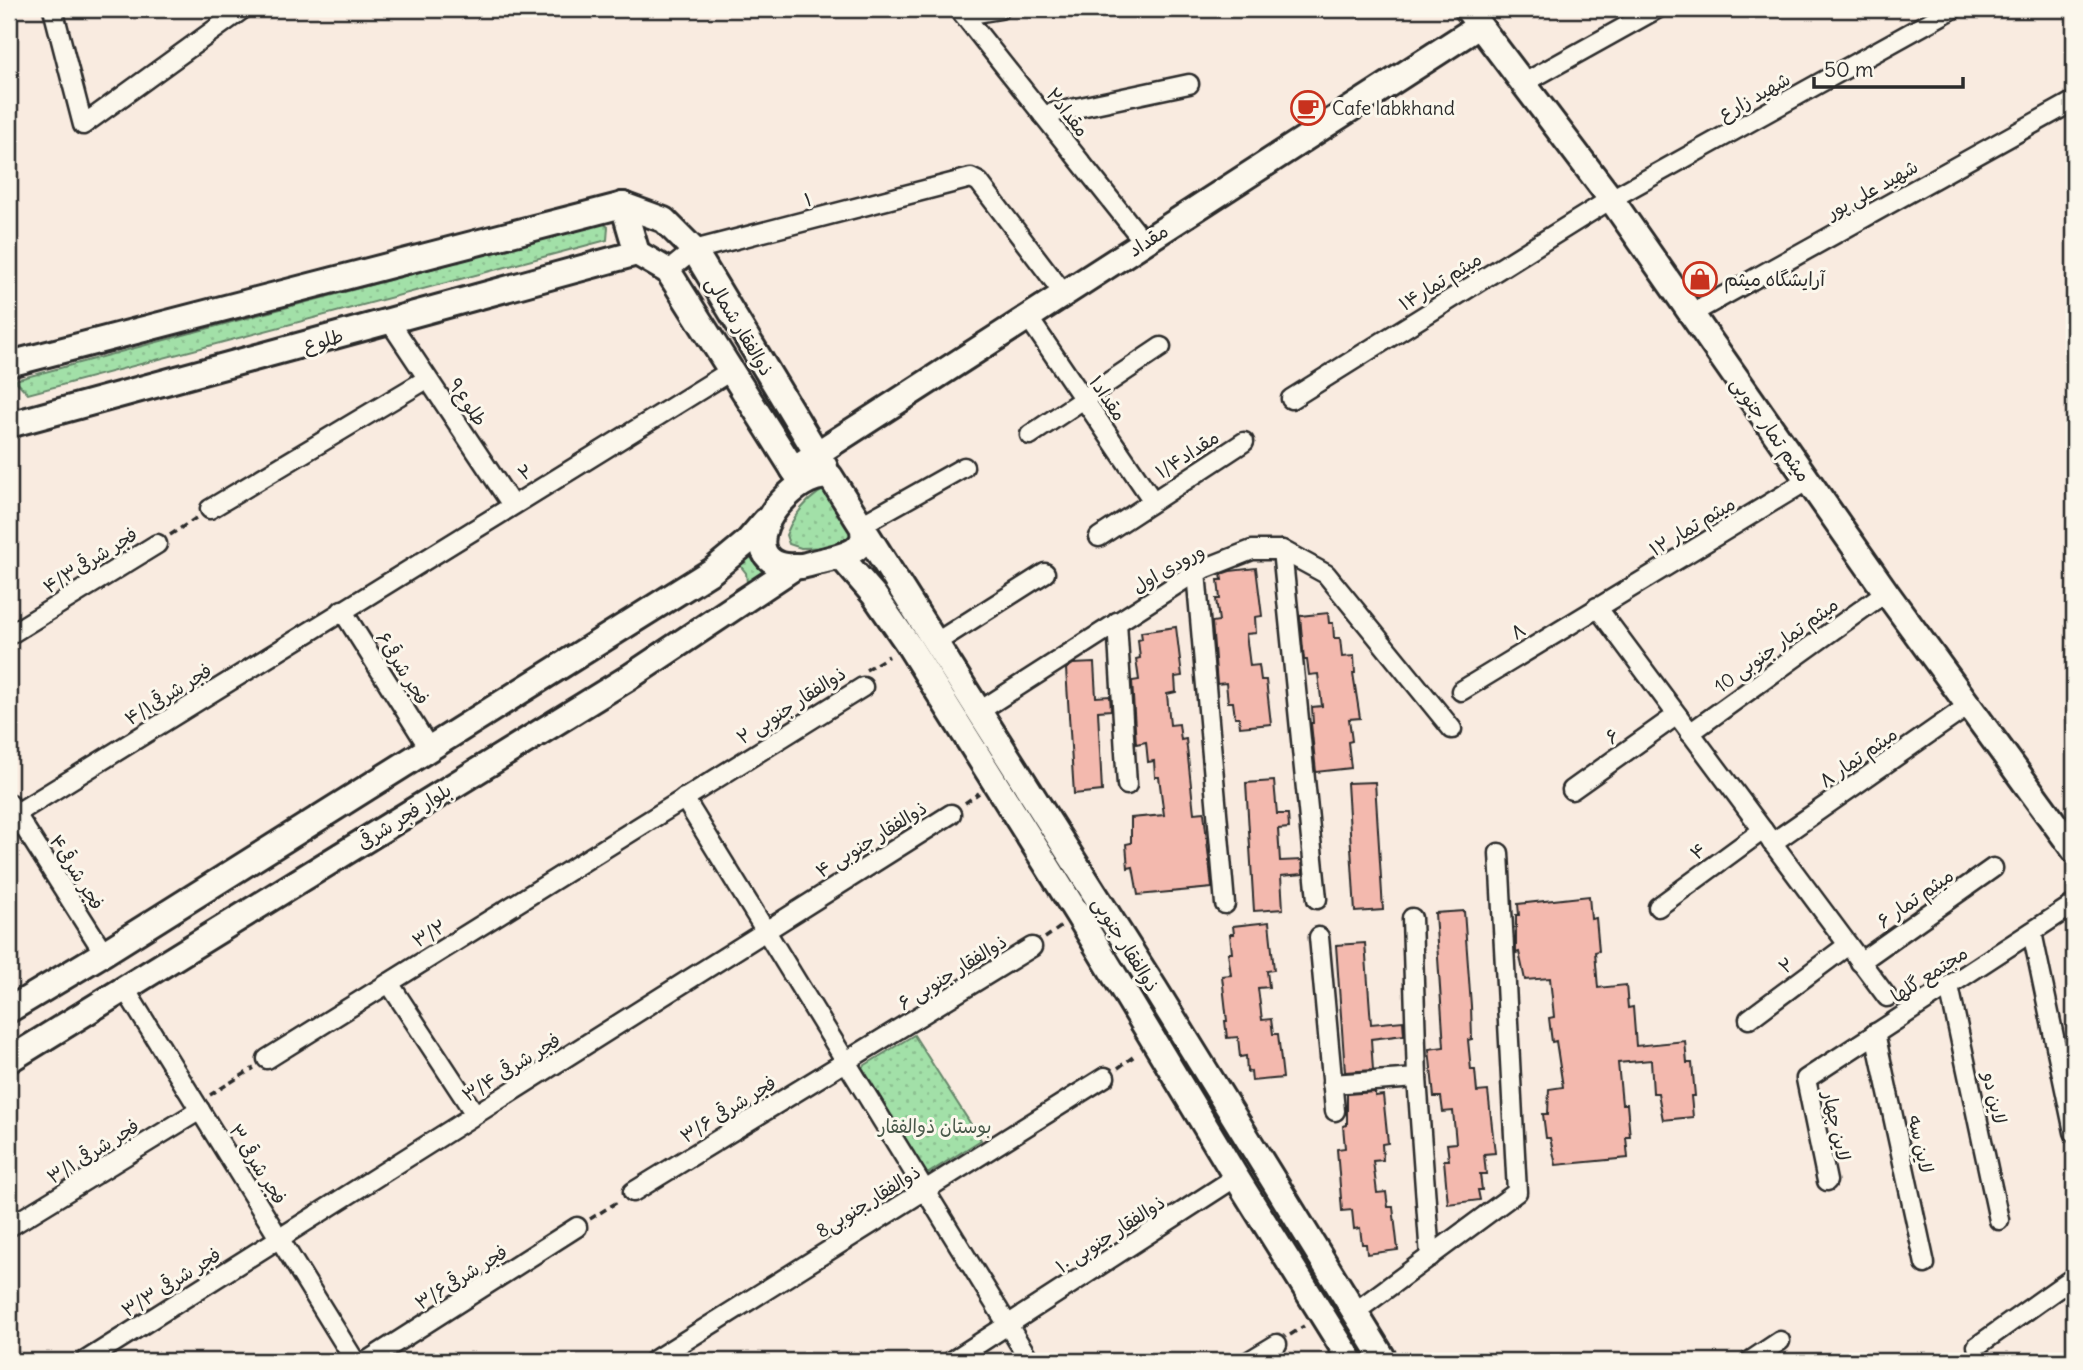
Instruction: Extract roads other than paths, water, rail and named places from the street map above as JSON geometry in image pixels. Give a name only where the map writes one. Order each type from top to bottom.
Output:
[{"type":"main road","name":"میثم تمار جنوبی","points":[[1473,17],[1611,200],[1886,592],[2074,850]]},
{"type":"main road","name":"مقداد","points":[[798,477],[817,454],[1144,242],[1473,17]]},
{"type":"main road","name":"ذوالفقار شمالی","points":[[624,205],[664,220],[694,250],[831,476]]},
{"type":"main road","points":[[9,364],[624,205],[637,253]]},
{"type":"main road","name":"ذوالفقار شمالی","points":[[637,253],[668,271],[798,477]]},
{"type":"main road","name":"طلوع","points":[[9,425],[637,253]]},
{"type":"main road","points":[[9,1010],[702,578],[747,542],[770,515],[792,491],[798,477],[831,476],[862,527],[863,539],[855,550],[841,557],[796,566],[775,563],[766,555],[761,545],[762,531],[770,515]]},
{"type":"main road","name":"ذوالفقار جنوبی","points":[[862,527],[1155,989],[1385,1361]]},
{"type":"main road","name":"ذوالفقار جنوبی","points":[[841,557],[874,594],[924,668],[1351,1361]]},
{"type":"main road","name":"بلوار فجر شرقی","points":[[9,1060],[628,678],[796,566]]},
{"type":"main road","points":[[702,578],[722,575],[732,579],[737,587],[735,597],[717,617]]},
{"type":"main road","points":[[1131,1004],[1155,989]]},
{"type":"street","points":[[53,9],[82,125],[243,9]]},
{"type":"street","points":[[962,12],[1000,9]]},
{"type":"street","points":[[1524,83],[1657,9]]},
{"type":"street","name":"شهید زارع","points":[[1611,200],[1953,9]]},
{"type":"street","name":"مقداد۲","points":[[962,12],[1144,242]]},
{"type":"street","points":[[1043,115],[1189,84]]},
{"type":"street","name":"شهید علی پور","points":[[1691,314],[2074,101]]},
{"type":"street","name":"۱","points":[[668,271],[694,250],[971,178],[979,182],[1064,294]]},
{"type":"street","name":"میثم تمار۱۴","points":[[1291,399],[1611,200]]},
{"type":"street","name":"مقداد۱","points":[[1028,317],[1153,501]]},
{"type":"street","name":"طلوع۹","points":[[390,322],[512,505]]},
{"type":"street","points":[[1030,435],[1161,347]]},
{"type":"street","name":"۲","points":[[342,610],[732,370]]},
{"type":"street","points":[[210,509],[427,379]]},
{"type":"street","name":"مقداد۱/۴","points":[[1099,537],[1244,442]]},
{"type":"street","points":[[862,527],[964,467]]},
{"type":"street","name":"میثم تمار ۱۲","points":[[1597,607],[1808,480]]},
{"type":"street","name":"فجر شرقی۴/۳","points":[[9,635],[157,544]]},
{"type":"street","name":"ورودی اول","points":[[978,712],[1196,572],[1252,550],[1282,550]]},
{"type":"street","points":[[1282,550],[1326,574],[1452,729]]},
{"type":"street","points":[[1282,550],[1317,899]]},
{"type":"street","points":[[1196,572],[1225,904]]},
{"type":"street","points":[[935,643],[1045,573]]},
{"type":"street","name":"میثم تمار جنوبی 10","points":[[1690,733],[1886,592]]},
{"type":"street","points":[[1597,607],[1887,998]]},
{"type":"street","name":"۸","points":[[1461,691],[1597,607]]},
{"type":"street","name":"فجر شرقی۶","points":[[342,610],[429,748]]},
{"type":"street","name":"فجر شرقی۴/۱","points":[[11,811],[342,610]]},
{"type":"street","points":[[1117,622],[1127,786]]},
{"type":"street","name":"۲ ذوالفقار جنوبی","points":[[684,798],[863,687]]},
{"type":"street","name":"میثم تمار ۸","points":[[1767,837],[1968,706]]},
{"type":"street","name":"۶","points":[[1573,790],[1677,715]]},
{"type":"street","points":[[684,798],[1030,1361]]},
{"type":"street","name":"۳/۲","points":[[267,1059],[684,798]]},
{"type":"street","name":"فجر شرقی۴","points":[[11,811],[104,953]]},
{"type":"street","name":"۴ ذوالفقار جنوبی","points":[[765,930],[951,814]]},
{"type":"street","name":"۴","points":[[1658,907],[1767,837]]},
{"type":"street","points":[[1354,1312],[1517,1192],[1499,853]]},
{"type":"street","name":"میثم تمار ۶","points":[[1860,962],[1993,868]]},
{"type":"street","name":"مجتمع گلها","points":[[1806,1079],[2074,904]]},
{"type":"street","points":[[1412,918],[1417,1078],[1430,1257]]},
{"type":"street","name":"۳/۴ فجر شرقی","points":[[279,1238],[765,930]]},
{"type":"street","points":[[2032,932],[2074,1132]]},
{"type":"street","points":[[1319,937],[1335,1111]]},
{"type":"street","name":"۲","points":[[1749,1019],[1848,945]]},
{"type":"street","name":"۶ ذوالفقار جنوبی","points":[[846,1061],[1032,947]]},
{"type":"street","points":[[389,983],[475,1114]]},
{"type":"street","name":"لاین دو","points":[[1949,986],[1999,1220]]},
{"type":"street","name":"۳ فجر شرقی","points":[[125,989],[355,1361]]},
{"type":"street","name":"لاین سه","points":[[1875,1033],[1925,1264]]},
{"type":"street","name":"۳/۶ فجر شرقی","points":[[633,1192],[846,1061]]},
{"type":"street","name":"8ذوالفقار جنوبی","points":[[653,1361],[1104,1077]]},
{"type":"street","points":[[1332,1084],[1417,1078]]},
{"type":"street","name":"لاین چهار","points":[[1806,1079],[1828,1181]]},
{"type":"street","name":"۳/۱ فجر شرقی","points":[[9,1227],[198,1107]]},
{"type":"street","name":"۱۰ ذوالفقار جنوبی","points":[[952,1361],[1236,1177]]},
{"type":"street","name":"فجر شرقی۳/۶","points":[[367,1361],[577,1227]]},
{"type":"street","name":"۳/۳ فجر شرقی","points":[[85,1361],[279,1238]]},
{"type":"street","points":[[1977,1346],[2074,1277]]},
{"type":"street","points":[[1750,1361],[1780,1341]]},
{"type":"street","points":[[1249,1361],[1277,1344]]},
{"type":"place","name":"Cafe labkhand","points":[[1308,108]]},
{"type":"place","name":"آرایشگاه میثم","points":[[1700,279]]},
{"type":"park label","name":"بوستان ذوالفقار","points":[[935,1126]]}]
